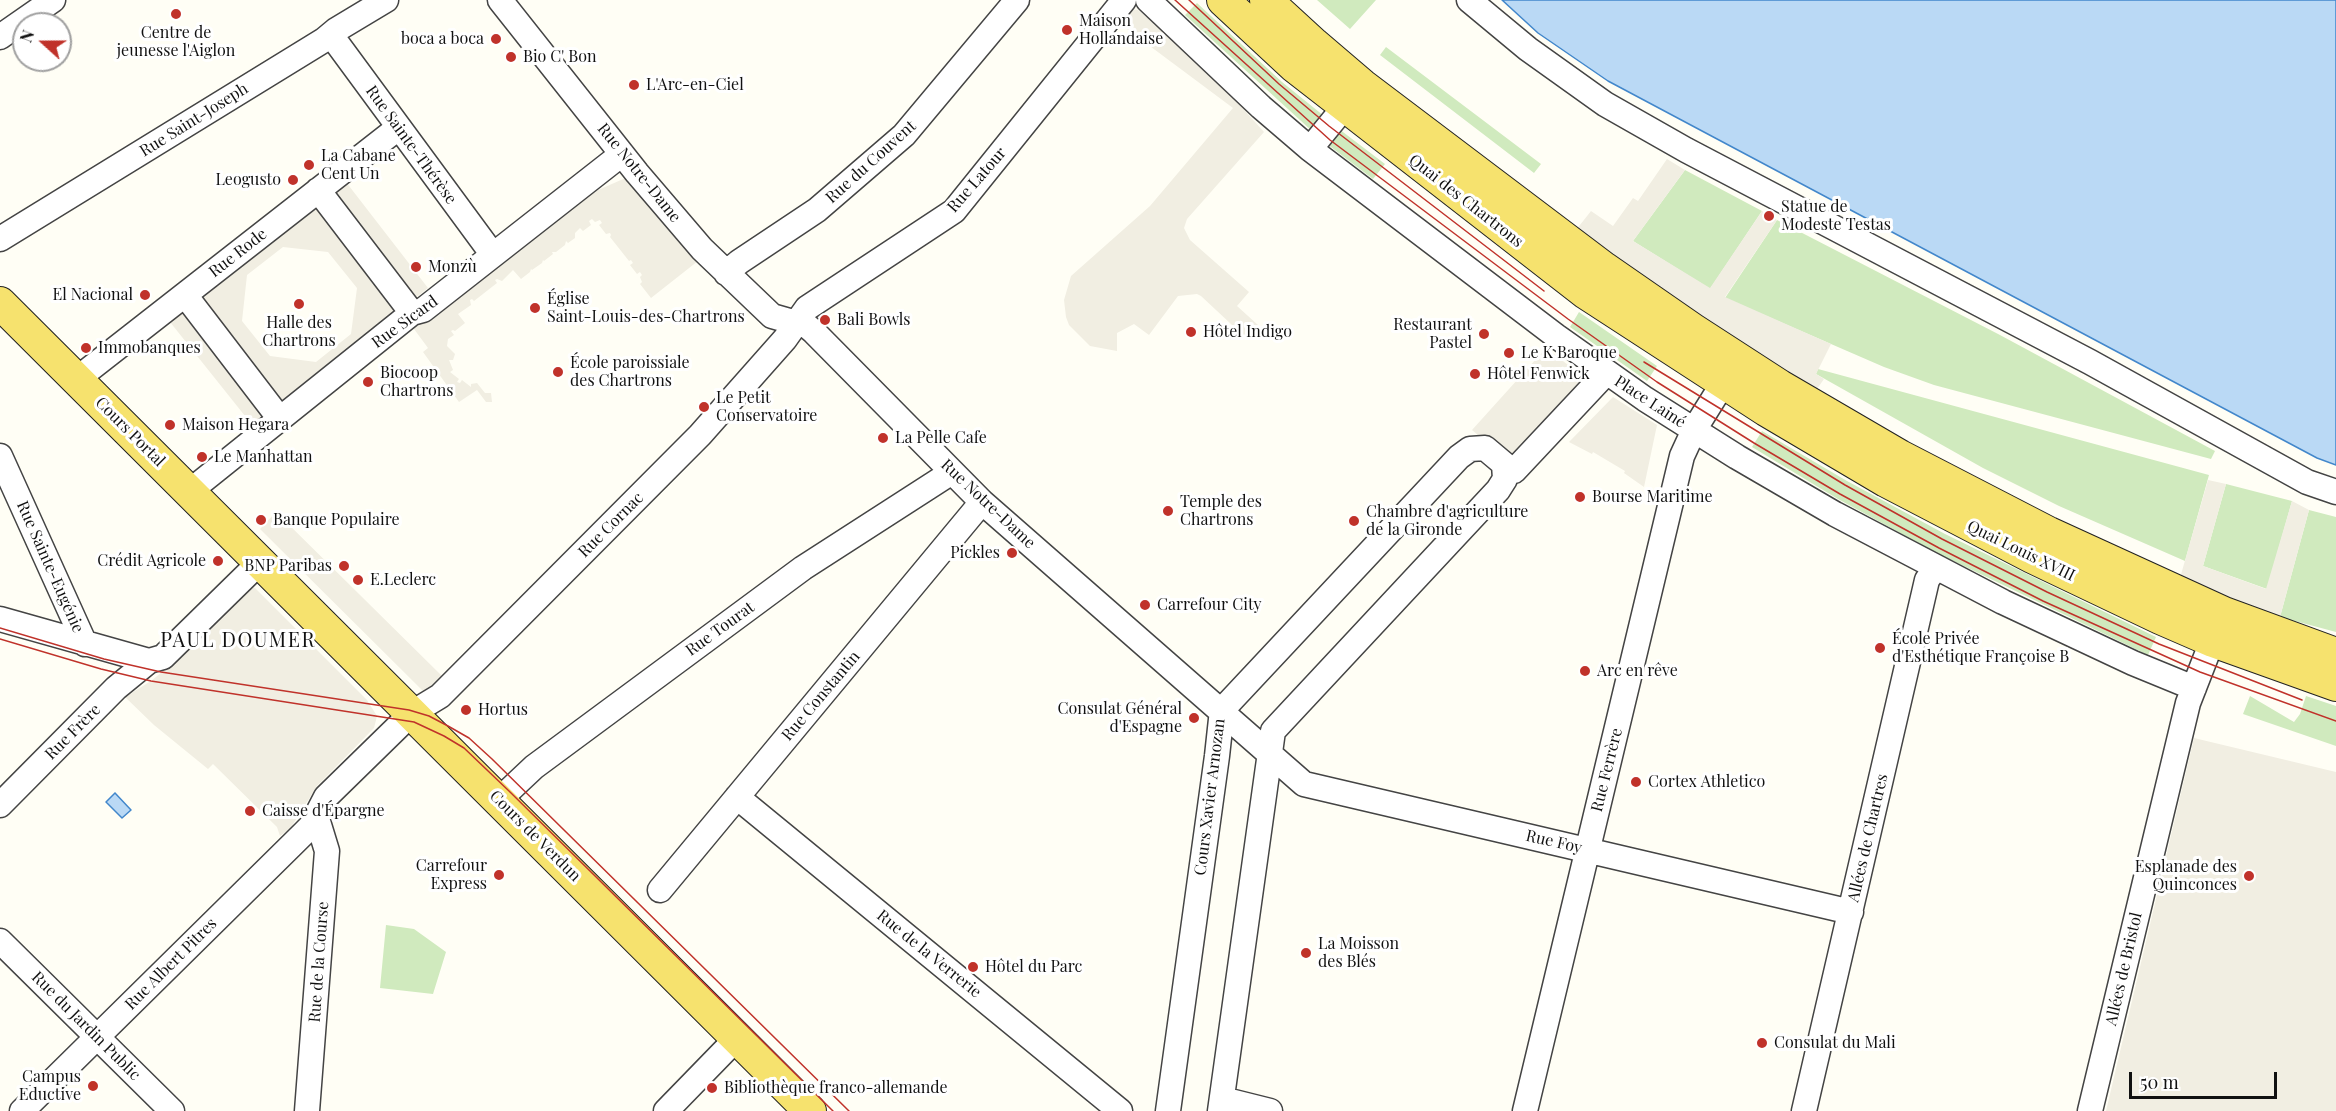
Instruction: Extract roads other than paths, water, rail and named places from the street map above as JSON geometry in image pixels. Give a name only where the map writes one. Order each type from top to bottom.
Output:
[{"type":"main road","name":"Quai des Chartrons","points":[[1223,0],[1294,66],[1353,96]]},
{"type":"main road","name":"Quai des Chartrons","points":[[1266,0],[1314,44],[1353,96],[1586,293],[1730,371]]},
{"type":"main road","name":"Cours Portal","points":[[0,303],[261,561]]},
{"type":"main road","name":"Quai Louis XVIII","points":[[1730,371],[1986,502],[2162,586],[2218,627],[2336,685]]},
{"type":"main road","name":"Cours de Verdun","points":[[261,561],[810,1111]]},
{"type":"main road","name":"Quai Louis XVIII","points":[[2218,627],[2336,654]]},
{"type":"street","points":[[0,37],[53,0]]},
{"type":"street","name":"Rue Saint-Joseph","points":[[0,239],[386,0]]},
{"type":"street","name":"Rue Notre-Dame","points":[[500,0],[622,154],[690,236],[726,273],[772,316],[807,326],[814,332],[982,502],[1269,752]]},
{"type":"street","name":"Rue du Couvent","points":[[726,273],[817,210],[863,173],[904,135],[1017,0]]},
{"type":"street","name":"Rue Latour","points":[[796,323],[807,308],[954,211],[1125,0]]},
{"type":"street","points":[[1148,0],[1261,107],[1310,149],[1606,373],[1514,471],[1506,472],[1498,490],[1273,731],[1221,1105],[1270,1111]]},
{"type":"street","points":[[1469,0],[1527,49],[1605,104],[1686,150],[2090,362],[2307,482],[2336,492]]},
{"type":"street","name":"Rue Sainte-Thérèse","points":[[331,35],[493,255]]},
{"type":"street","points":[[1310,149],[1353,96]]},
{"type":"street","name":"Rue Rode","points":[[77,379],[398,128]]},
{"type":"street","name":"Rue Sicard","points":[[190,491],[412,313],[423,309],[622,154]]},
{"type":"street","points":[[318,190],[412,313]]},
{"type":"street","points":[[184,295],[280,419]]},
{"type":"street","name":"Rue Cornac","points":[[316,815],[326,797],[412,713],[440,696],[700,435],[796,323]]},
{"type":"street","name":"Rue Ferrère","points":[[1525,1111],[1681,461],[1694,430],[1730,371]]},
{"type":"street","name":"Place Lainé","points":[[1606,373],[1694,430]]},
{"type":"street","points":[[1694,430],[1835,514],[1936,567],[2057,628],[2194,688]]},
{"type":"street","name":"Cours Xavier Arnozan","points":[[1168,1111],[1222,710],[1459,457],[1470,449],[1485,448],[1504,464],[1506,472]]},
{"type":"street","name":"Rue Sainte-Eugénie","points":[[0,456],[85,644]]},
{"type":"street","name":"Rue Tourat","points":[[500,800],[534,766],[803,568],[952,472]]},
{"type":"street","name":"Rue Constantin","points":[[660,890],[982,502]]},
{"type":"street","name":"Rue Frère","points":[[1,802],[116,688],[149,661],[163,657],[261,561]]},
{"type":"street","name":"Allées de Chartres","points":[[1804,1111],[1927,580],[1936,567]]},
{"type":"street","points":[[0,619],[149,661]]},
{"type":"street","name":"Allées de Bristol","points":[[2090,1111],[2188,703],[2218,627]]},
{"type":"street","name":"Rue Foy","points":[[1269,752],[1304,784],[1851,912]]},
{"type":"street","name":"Rue de la Verrerie","points":[[737,796],[1120,1111]]},
{"type":"street","name":"Rue Albert Pitres","points":[[21,1111],[304,833],[316,815]]},
{"type":"street","name":"Rue de la Course","points":[[307,1111],[327,851],[316,815]]},
{"type":"street","name":"Rue du Jardin Public","points":[[0,940],[172,1111]]},
{"type":"street","points":[[666,1111],[737,1038]]},
{"type":"water","points":[[1502,0],[2336,0],[2336,465],[2317,458],[1608,81],[1538,33]]},
{"type":"water","points":[[115,793],[131,810],[122,818],[106,802]]},
{"type":"tram line","points":[[1175,0],[1330,140],[1568,319],[1657,382],[1754,443],[1840,494],[2043,601],[2200,672],[2336,721]]},
{"type":"tram line","points":[[1189,0],[1279,84],[1329,126],[1544,291]]},
{"type":"tram line","points":[[1644,362],[1845,485],[1942,539],[2047,592],[2159,644],[2302,700]]},
{"type":"tram line","points":[[0,628],[104,659],[161,672],[409,710],[429,716],[448,726],[469,738],[492,759],[849,1111]]},
{"type":"tram line","points":[[0,639],[101,669],[151,681],[414,722],[444,736],[464,748],[509,791],[833,1111]]},
{"type":"place","name":"Centre de jeunesse l'Aiglon","points":[[176,14]]},
{"type":"place","name":"Maison Hollandaise","points":[[1067,30]]},
{"type":"place","name":"boca a boca","points":[[496,39]]},
{"type":"place","name":"Bio C' Bon","points":[[511,57]]},
{"type":"place","name":"L'Arc-en-Ciel","points":[[634,85]]},
{"type":"place","name":"La Cabane Cent Un","points":[[309,165]]},
{"type":"place","name":"Leogusto","points":[[293,180]]},
{"type":"place","name":"Statue de Modeste Testas","points":[[1769,216]]},
{"type":"place","name":"Monzù","points":[[416,267]]},
{"type":"place","name":"El Nacional","points":[[145,295]]},
{"type":"place","name":"Halle des Chartrons","points":[[299,304]]},
{"type":"place","name":"Église Saint-Louis-des-Chartrons","points":[[535,308]]},
{"type":"place","name":"Bali Bowls","points":[[825,320]]},
{"type":"place","name":"Hôtel Indigo","points":[[1191,332]]},
{"type":"place","name":"Restaurant Pastel","points":[[1484,334]]},
{"type":"place","name":"Immobanques","points":[[86,348]]},
{"type":"place","name":"Le K Baroque","points":[[1509,353]]},
{"type":"place","name":"École paroissiale des Chartrons","points":[[558,372]]},
{"type":"place","name":"Hôtel Fenwick","points":[[1475,374]]},
{"type":"place","name":"Biocoop Chartrons","points":[[368,382]]},
{"type":"place","name":"Le Petit Conservatoire","points":[[704,407]]},
{"type":"place","name":"Maison Hegara","points":[[170,425]]},
{"type":"place","name":"La Pelle Cafe","points":[[883,438]]},
{"type":"place","name":"Le Manhattan","points":[[202,457]]},
{"type":"place","name":"Bourse Maritime","points":[[1580,497]]},
{"type":"place","name":"Temple des Chartrons","points":[[1168,511]]},
{"type":"place","name":"Banque Populaire","points":[[261,520]]},
{"type":"place","name":"Chambre d'agriculture de la Gironde","points":[[1354,521]]},
{"type":"place","name":"Pickles","points":[[1012,553]]},
{"type":"place","name":"Crédit Agricole","points":[[218,561]]},
{"type":"place","name":"BNP Paribas","points":[[344,566]]},
{"type":"place","name":"E.Leclerc","points":[[358,580]]},
{"type":"place","name":"Carrefour City","points":[[1145,605]]},
{"type":"place","name":"École Privée d'Esthétique Françoise B","points":[[1880,648]]},
{"type":"place","name":"Arc en rêve","points":[[1585,671]]},
{"type":"place","name":"Hortus","points":[[466,710]]},
{"type":"place","name":"Consulat Général d'Espagne","points":[[1194,718]]},
{"type":"place","name":"Cortex Athletico","points":[[1636,782]]},
{"type":"place","name":"Caisse d'Épargne","points":[[250,811]]},
{"type":"place","name":"Carrefour Express","points":[[499,875]]},
{"type":"place","name":"Esplanade des Quinconces","points":[[2249,876]]},
{"type":"place","name":"La Moisson des Blés","points":[[1306,953]]},
{"type":"place","name":"Hôtel du Parc","points":[[973,967]]},
{"type":"place","name":"Consulat du Mali","points":[[1762,1043]]},
{"type":"place","name":"Campus Eductive","points":[[93,1086]]},
{"type":"place","name":"Bibliothèque franco-allemande","points":[[712,1088]]},
{"type":"district","name":"PAUL DOUMER","points":[[238,641]]}]
